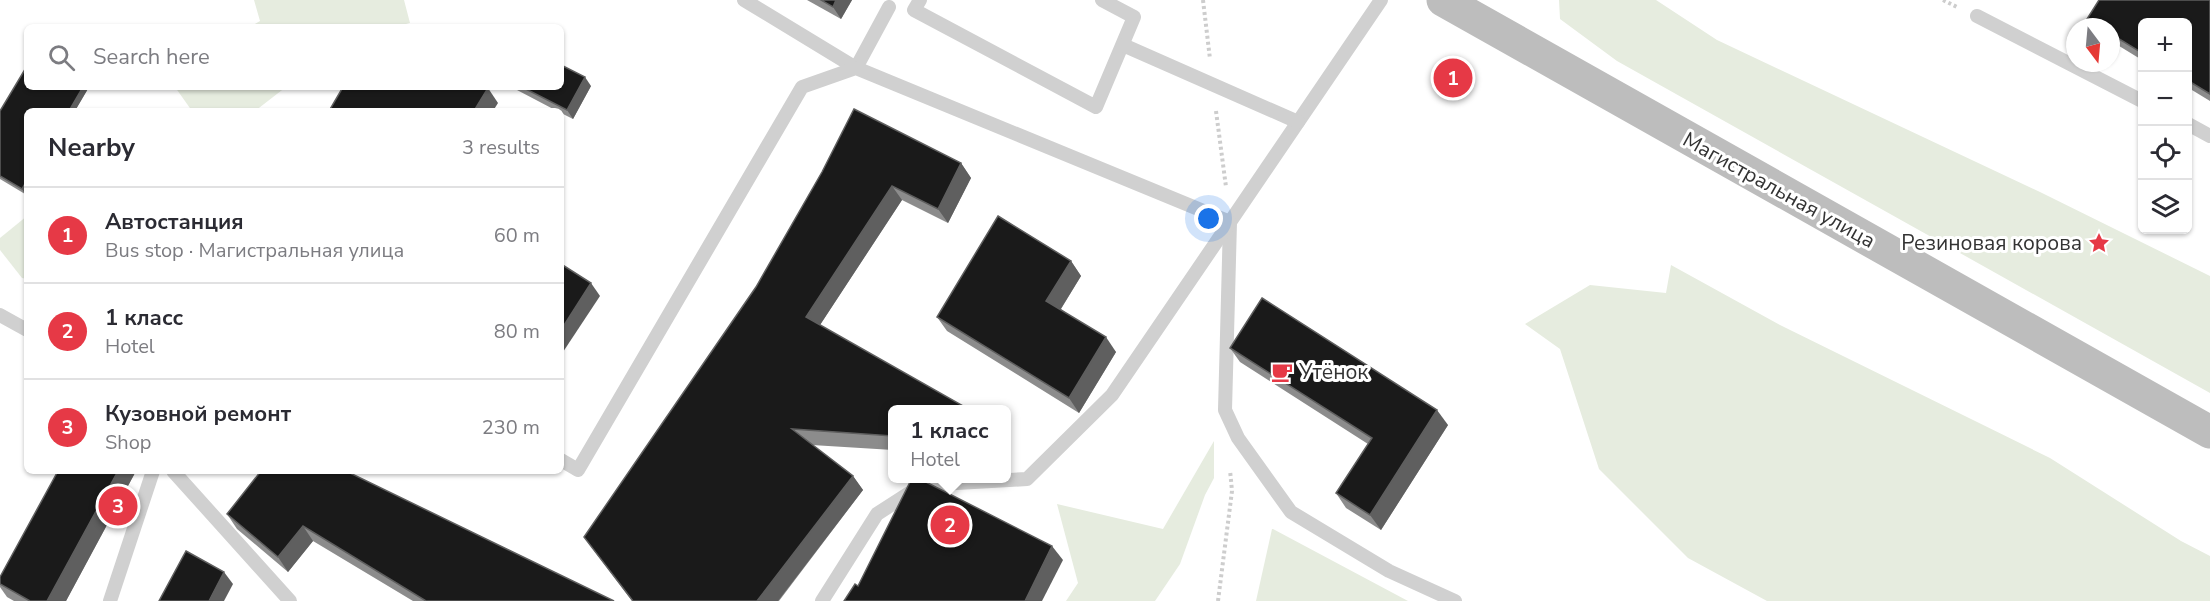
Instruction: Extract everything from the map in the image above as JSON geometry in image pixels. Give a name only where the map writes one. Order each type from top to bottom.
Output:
[{"type":"main road","name":"Магистральная улица","points":[[1443,0],[2210,432]]},
{"type":"lane","points":[[744,0],[856,68],[1230,222]]},
{"type":"lane","points":[[920,0],[914,10],[1096,107],[1134,17],[1102,0]]},
{"type":"lane","points":[[1011,480],[1026,479],[1112,395],[1381,0]]},
{"type":"lane","points":[[564,462],[578,470],[802,87],[856,68],[889,7]]},
{"type":"lane","points":[[1977,16],[2138,99]]},
{"type":"lane","points":[[1123,45],[1298,122]]},
{"type":"lane","points":[[2191,126],[2210,136]]},
{"type":"lane","points":[[1230,222],[1226,410],[1238,438],[1291,512],[1389,571],[1455,601]]},
{"type":"lane","points":[[0,315],[24,328]]},
{"type":"lane","points":[[110,601],[152,474]]},
{"type":"lane","points":[[176,474],[290,601]]},
{"type":"lane","points":[[822,601],[877,514],[922,485],[957,483]]},
{"type":"path","points":[[1218,601],[1232,491],[1230,468]]},
{"type":"shaded area","points":[[254,0],[404,0],[410,23],[255,24],[260,21]]},
{"type":"shaded area","points":[[1559,0],[1656,0],[1717,40],[2040,192],[2210,276],[2210,393],[1617,61],[1560,19]]},
{"type":"shaded area","points":[[177,90],[282,90],[259,108],[190,108]]},
{"type":"shaded area","points":[[24,218],[24,278],[0,250],[0,238]]},
{"type":"shaded area","points":[[1671,265],[1780,325],[2050,458],[2181,541],[2210,556],[2210,601],[1767,601],[1688,558],[1599,469],[1560,349],[1525,324],[1590,285],[1666,293]]},
{"type":"shaded area","points":[[1214,441],[1214,478],[1205,495],[1180,564],[1155,601],[1066,601],[1078,583],[1057,504],[1163,529]]},
{"type":"shaded area","points":[[1273,529],[1408,601],[1256,601]]},
{"type":"building","points":[[821,0],[836,0],[833,7]]},
{"type":"building","points":[[2099,0],[2210,0],[2210,94],[2192,83],[2192,18],[2138,18],[2138,51],[2120,40],[2120,18],[2088,18]]},
{"type":"building","points":[[564,66],[585,77],[567,110],[528,90],[564,90]]},
{"type":"building","points":[[24,71],[24,90],[81,90],[71,108],[24,108],[24,185],[22,189],[0,176],[0,111]]},
{"type":"building","points":[[341,90],[487,90],[476,108],[331,108]]},
{"type":"building","points":[[854,109],[961,163],[938,209],[892,186],[806,317],[961,405],[888,405],[888,436],[792,429],[853,476],[757,601],[633,601],[584,537],[756,287],[822,172]]},
{"type":"building","points":[[998,216],[1071,261],[1046,301],[1106,337],[1069,398],[937,317]]},
{"type":"building","points":[[564,266],[591,283],[564,325]]},
{"type":"building","points":[[1262,298],[1437,410],[1370,515],[1336,493],[1372,438],[1230,348]]},
{"type":"building","points":[[56,474],[116,474],[47,601],[30,601],[0,584],[0,577]]},
{"type":"building","points":[[259,474],[352,474],[614,601],[426,601],[303,526],[278,557],[227,514]]},
{"type":"building","points":[[910,483],[928,483],[1052,546],[1025,601],[844,601],[855,584],[858,586]]},
{"type":"building","points":[[186,551],[224,572],[209,601],[159,601]]},
{"type":"place","name":"Автостанция","points":[[1453,78]]},
{"type":"place","name":"Резиновая корова","points":[[2099,243]]},
{"type":"place","name":"Утёнок","points":[[1282,372]]},
{"type":"place","name":"Кузовной ремонт","points":[[118,506]]},
{"type":"place","name":"1 класс","points":[[950,525]]}]
